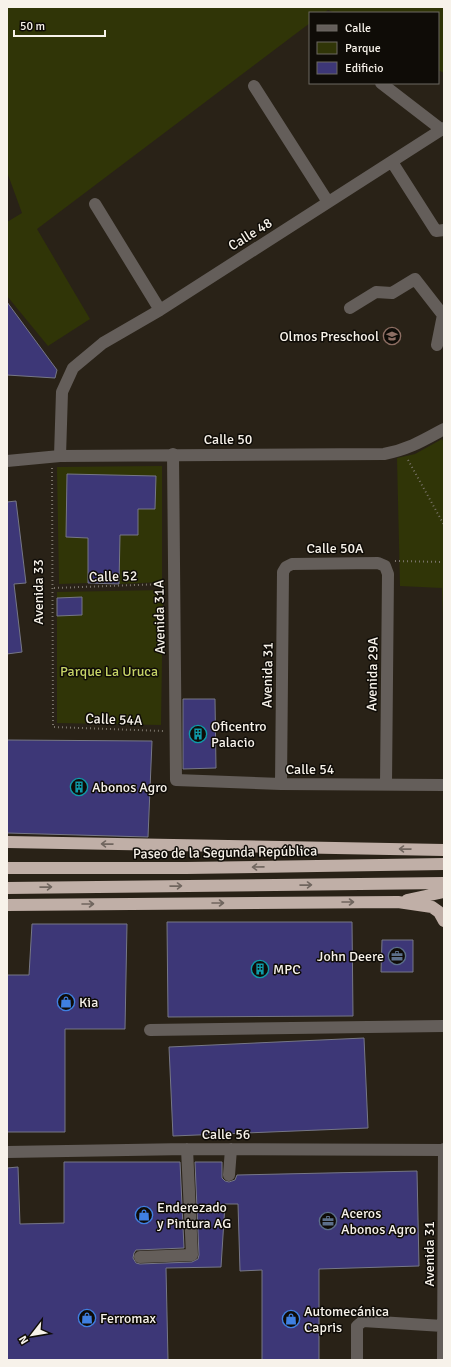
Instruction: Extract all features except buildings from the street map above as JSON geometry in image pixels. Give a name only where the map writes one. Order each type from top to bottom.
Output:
[{"type":"highway","points":[[7,842],[444,850]]},
{"type":"highway","name":"Paseo de la Segunda República","points":[[7,868],[186,868],[444,864]]},
{"type":"highway","points":[[7,888],[444,883]]},
{"type":"highway","points":[[398,902],[444,892]]},
{"type":"highway","points":[[7,905],[398,902],[432,907],[439,912],[444,921]]},
{"type":"street","points":[[382,84],[443,129]]},
{"type":"street","points":[[254,86],[328,202]]},
{"type":"street","name":"Calle 48","points":[[56,456],[62,392],[73,368],[103,343],[160,310],[443,129]]},
{"type":"street","points":[[392,162],[436,231],[444,230]]},
{"type":"street","points":[[95,204],[160,310]]},
{"type":"street","points":[[350,308],[376,292],[392,293],[415,279],[443,315],[437,346]]},
{"type":"street","name":"Calle 50","points":[[7,461],[56,456],[172,454],[384,454],[402,450],[418,444],[444,429]]},
{"type":"street","name":"Avenida 31A","points":[[172,454],[176,780]]},
{"type":"street","name":"Calle 50A","points":[[286,567],[292,564],[378,563],[385,566]]},
{"type":"street","name":"Avenida 29A","points":[[385,566],[388,574],[386,784]]},
{"type":"street","name":"Avenida 31","points":[[281,784],[283,572],[286,567]]},
{"type":"street","name":"Calle 54","points":[[176,780],[281,784],[444,785]]},
{"type":"street","points":[[150,1030],[444,1026]]},
{"type":"street","points":[[140,1257],[192,1255],[187,1149]]},
{"type":"street","name":"Calle 56","points":[[7,1152],[187,1149],[444,1149]]},
{"type":"street","points":[[230,1175],[231,1149]]},
{"type":"street","name":"Avenida 31","points":[[443,1360],[444,1149]]},
{"type":"street","points":[[357,1360],[357,1326],[363,1321],[443,1326]]},
{"type":"path","points":[[402,450],[444,525]]},
{"type":"path","name":"Avenida 33","points":[[53,727],[56,456]]},
{"type":"path","points":[[385,566],[393,561],[444,562]]},
{"type":"path","name":"Calle 52","points":[[54,588],[174,584]]},
{"type":"path","name":"Calle 54A","points":[[53,727],[175,731]]},
{"type":"green space","points":[[7,7],[444,7],[444,73],[439,70],[439,12],[333,12],[328,10],[325,12],[309,12],[309,24],[37,229],[90,319],[48,346],[7,296],[7,222],[22,213],[7,172]]},
{"type":"green space","points":[[442,439],[444,443],[444,618],[442,588],[400,586],[397,458],[415,454]]},
{"type":"green space","points":[[162,466],[162,582],[119,584],[120,535],[138,535],[138,509],[155,509],[155,476],[67,474],[66,537],[88,538],[88,583],[59,584],[57,467]]},
{"type":"green space","name":"Parque La Uruca","points":[[163,590],[161,725],[57,723],[57,592]]},
{"type":"place","name":"Olmos Preschool","points":[[392,336]]},
{"type":"place","name":"Oficentro Palacio","points":[[198,734]]},
{"type":"place","name":"Abonos Agro","points":[[79,787]]},
{"type":"place","name":"John Deere","points":[[397,956]]},
{"type":"place","name":"MPC","points":[[260,969]]},
{"type":"place","name":"Kia","points":[[66,1002]]},
{"type":"place","name":"Enderezado y Pintura AG","points":[[144,1215]]},
{"type":"place","name":"Aceros Abonos Agro","points":[[328,1221]]},
{"type":"place","name":"Ferromax","points":[[87,1318]]},
{"type":"place","name":"Automecánica Capris","points":[[291,1319]]}]
